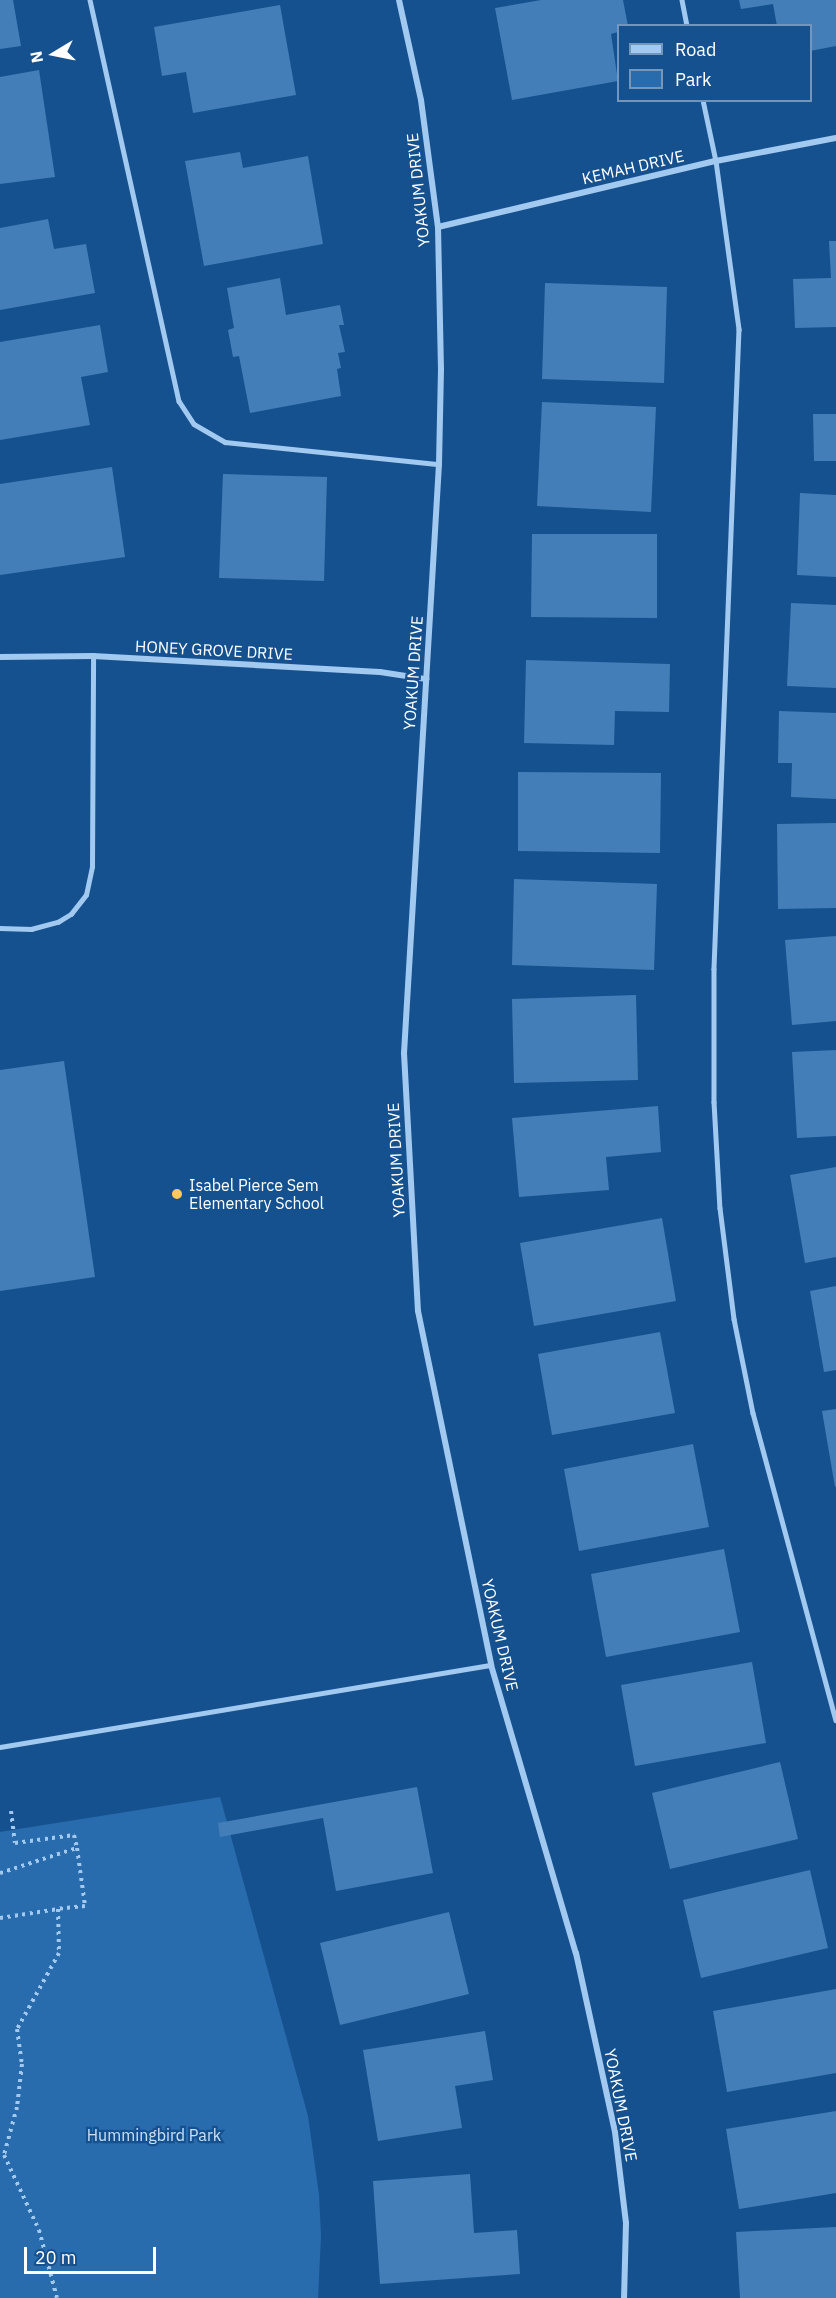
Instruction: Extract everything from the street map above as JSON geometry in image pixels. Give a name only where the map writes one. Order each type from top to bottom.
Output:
[{"type":"street","name":"YOAKUM DRIVE","points":[[399,0],[421,100],[438,227],[441,369],[439,464],[404,1053],[418,1311],[491,1665],[576,1953],[615,2132],[626,2223],[624,2298]]},
{"type":"street","name":"KEMAH DRIVE","points":[[438,227],[716,161],[836,138]]},
{"type":"street","name":"HONEY GROVE DRIVE","points":[[0,657],[93,656],[380,672],[426,679]]},
{"type":"lane","points":[[90,0],[179,401],[194,424],[225,442],[439,464]]},
{"type":"lane","points":[[682,0],[687,24]]},
{"type":"lane","points":[[703,102],[716,161],[739,329],[714,969],[714,1102],[720,1208],[734,1319],[753,1413],[836,1720]]},
{"type":"lane","points":[[0,928],[32,929],[58,922],[71,914],[86,895],[92,867],[93,656]]},
{"type":"lane","points":[[0,1747],[491,1665]]},
{"type":"path","points":[[0,1918],[85,1906],[74,1835],[15,1843],[11,1811]]},
{"type":"path","points":[[0,1874],[77,1848]]},
{"type":"path","points":[[57,2298],[39,2230],[4,2155],[17,2107],[22,2064],[17,2029],[59,1953],[58,1909]]},
{"type":"green space","name":"Hummingbird Park","points":[[220,1797],[308,2116],[319,2195],[321,2236],[318,2298],[0,2298],[0,1832]]},
{"type":"building","points":[[0,0],[13,0],[21,46],[0,49]]},
{"type":"building","points":[[541,0],[623,0],[628,24],[617,24],[617,32],[611,34],[617,81],[512,100],[495,8]]},
{"type":"building","points":[[739,0],[836,0],[836,46],[812,51],[812,24],[777,24],[773,4],[741,9]]},
{"type":"building","points":[[280,5],[296,95],[193,113],[186,72],[162,76],[154,27]]},
{"type":"building","points":[[39,70],[55,177],[0,184],[0,77]]},
{"type":"building","points":[[240,152],[243,168],[308,156],[323,244],[204,266],[185,161]]},
{"type":"building","points":[[48,219],[54,249],[86,244],[95,293],[0,310],[0,228]]},
{"type":"building","points":[[829,241],[836,241],[836,327],[795,328],[793,279],[831,278]]},
{"type":"building","points":[[280,278],[286,315],[340,305],[344,325],[339,325],[345,352],[338,353],[341,368],[337,369],[341,396],[250,413],[239,356],[233,357],[228,330],[234,328],[227,288]]},
{"type":"building","points":[[545,283],[667,287],[664,383],[542,379]]},
{"type":"building","points":[[100,325],[108,372],[81,377],[90,425],[0,440],[0,342]]},
{"type":"building","points":[[542,402],[656,407],[651,512],[537,506]]},
{"type":"building","points":[[813,414],[836,414],[836,461],[814,461]]},
{"type":"building","points":[[112,467],[125,557],[0,575],[0,484]]},
{"type":"building","points":[[223,474],[327,477],[324,581],[219,578]]},
{"type":"building","points":[[800,493],[836,495],[836,577],[797,575]]},
{"type":"building","points":[[532,534],[657,534],[657,618],[531,617]]},
{"type":"building","points":[[791,603],[836,605],[836,688],[787,686]]},
{"type":"building","points":[[526,660],[670,664],[669,712],[615,711],[614,745],[524,743]]},
{"type":"building","points":[[779,711],[836,713],[836,799],[791,797],[792,763],[778,763]]},
{"type":"building","points":[[518,772],[661,773],[660,853],[518,851]]},
{"type":"building","points":[[836,823],[836,908],[778,909],[777,824]]},
{"type":"building","points":[[514,879],[657,884],[654,970],[512,965]]},
{"type":"building","points":[[836,936],[836,1021],[792,1025],[785,940]]},
{"type":"building","points":[[636,995],[638,1080],[514,1083],[512,999]]},
{"type":"building","points":[[836,1050],[836,1136],[797,1138],[792,1052]]},
{"type":"building","points":[[64,1061],[95,1277],[0,1291],[0,1070]]},
{"type":"building","points":[[658,1106],[661,1152],[606,1157],[609,1190],[519,1197],[512,1118]]},
{"type":"building","points":[[836,1167],[836,1257],[805,1263],[790,1175]]},
{"type":"building","points":[[662,1218],[676,1301],[534,1326],[520,1243]]},
{"type":"building","points":[[836,1286],[836,1370],[824,1372],[810,1291]]},
{"type":"building","points":[[660,1332],[675,1413],[552,1435],[538,1354]]},
{"type":"building","points":[[836,1409],[836,1486],[835,1487],[822,1411]]},
{"type":"building","points":[[693,1444],[709,1527],[579,1551],[564,1469]]},
{"type":"building","points":[[724,1549],[740,1632],[606,1657],[591,1574]]},
{"type":"building","points":[[752,1662],[766,1743],[635,1766],[621,1685]]},
{"type":"building","points":[[780,1762],[798,1839],[670,1869],[652,1793]]},
{"type":"building","points":[[417,1787],[433,1873],[336,1891],[323,1818],[220,1837],[218,1823]]},
{"type":"building","points":[[810,1870],[828,1948],[701,1978],[683,1900]]},
{"type":"building","points":[[449,1912],[469,1994],[340,2025],[320,1943]]},
{"type":"building","points":[[836,1989],[836,2073],[727,2092],[713,2011]]},
{"type":"building","points":[[485,2031],[493,2080],[455,2086],[462,2128],[378,2141],[363,2050]]},
{"type":"building","points":[[836,2111],[836,2193],[739,2209],[726,2129]]},
{"type":"building","points":[[470,2174],[474,2233],[517,2230],[520,2274],[380,2284],[373,2181]]},
{"type":"building","points":[[836,2227],[836,2298],[740,2298],[736,2232]]},
{"type":"place","name":"Isabel Pierce Sem Elementary School","points":[[177,1194]]}]
